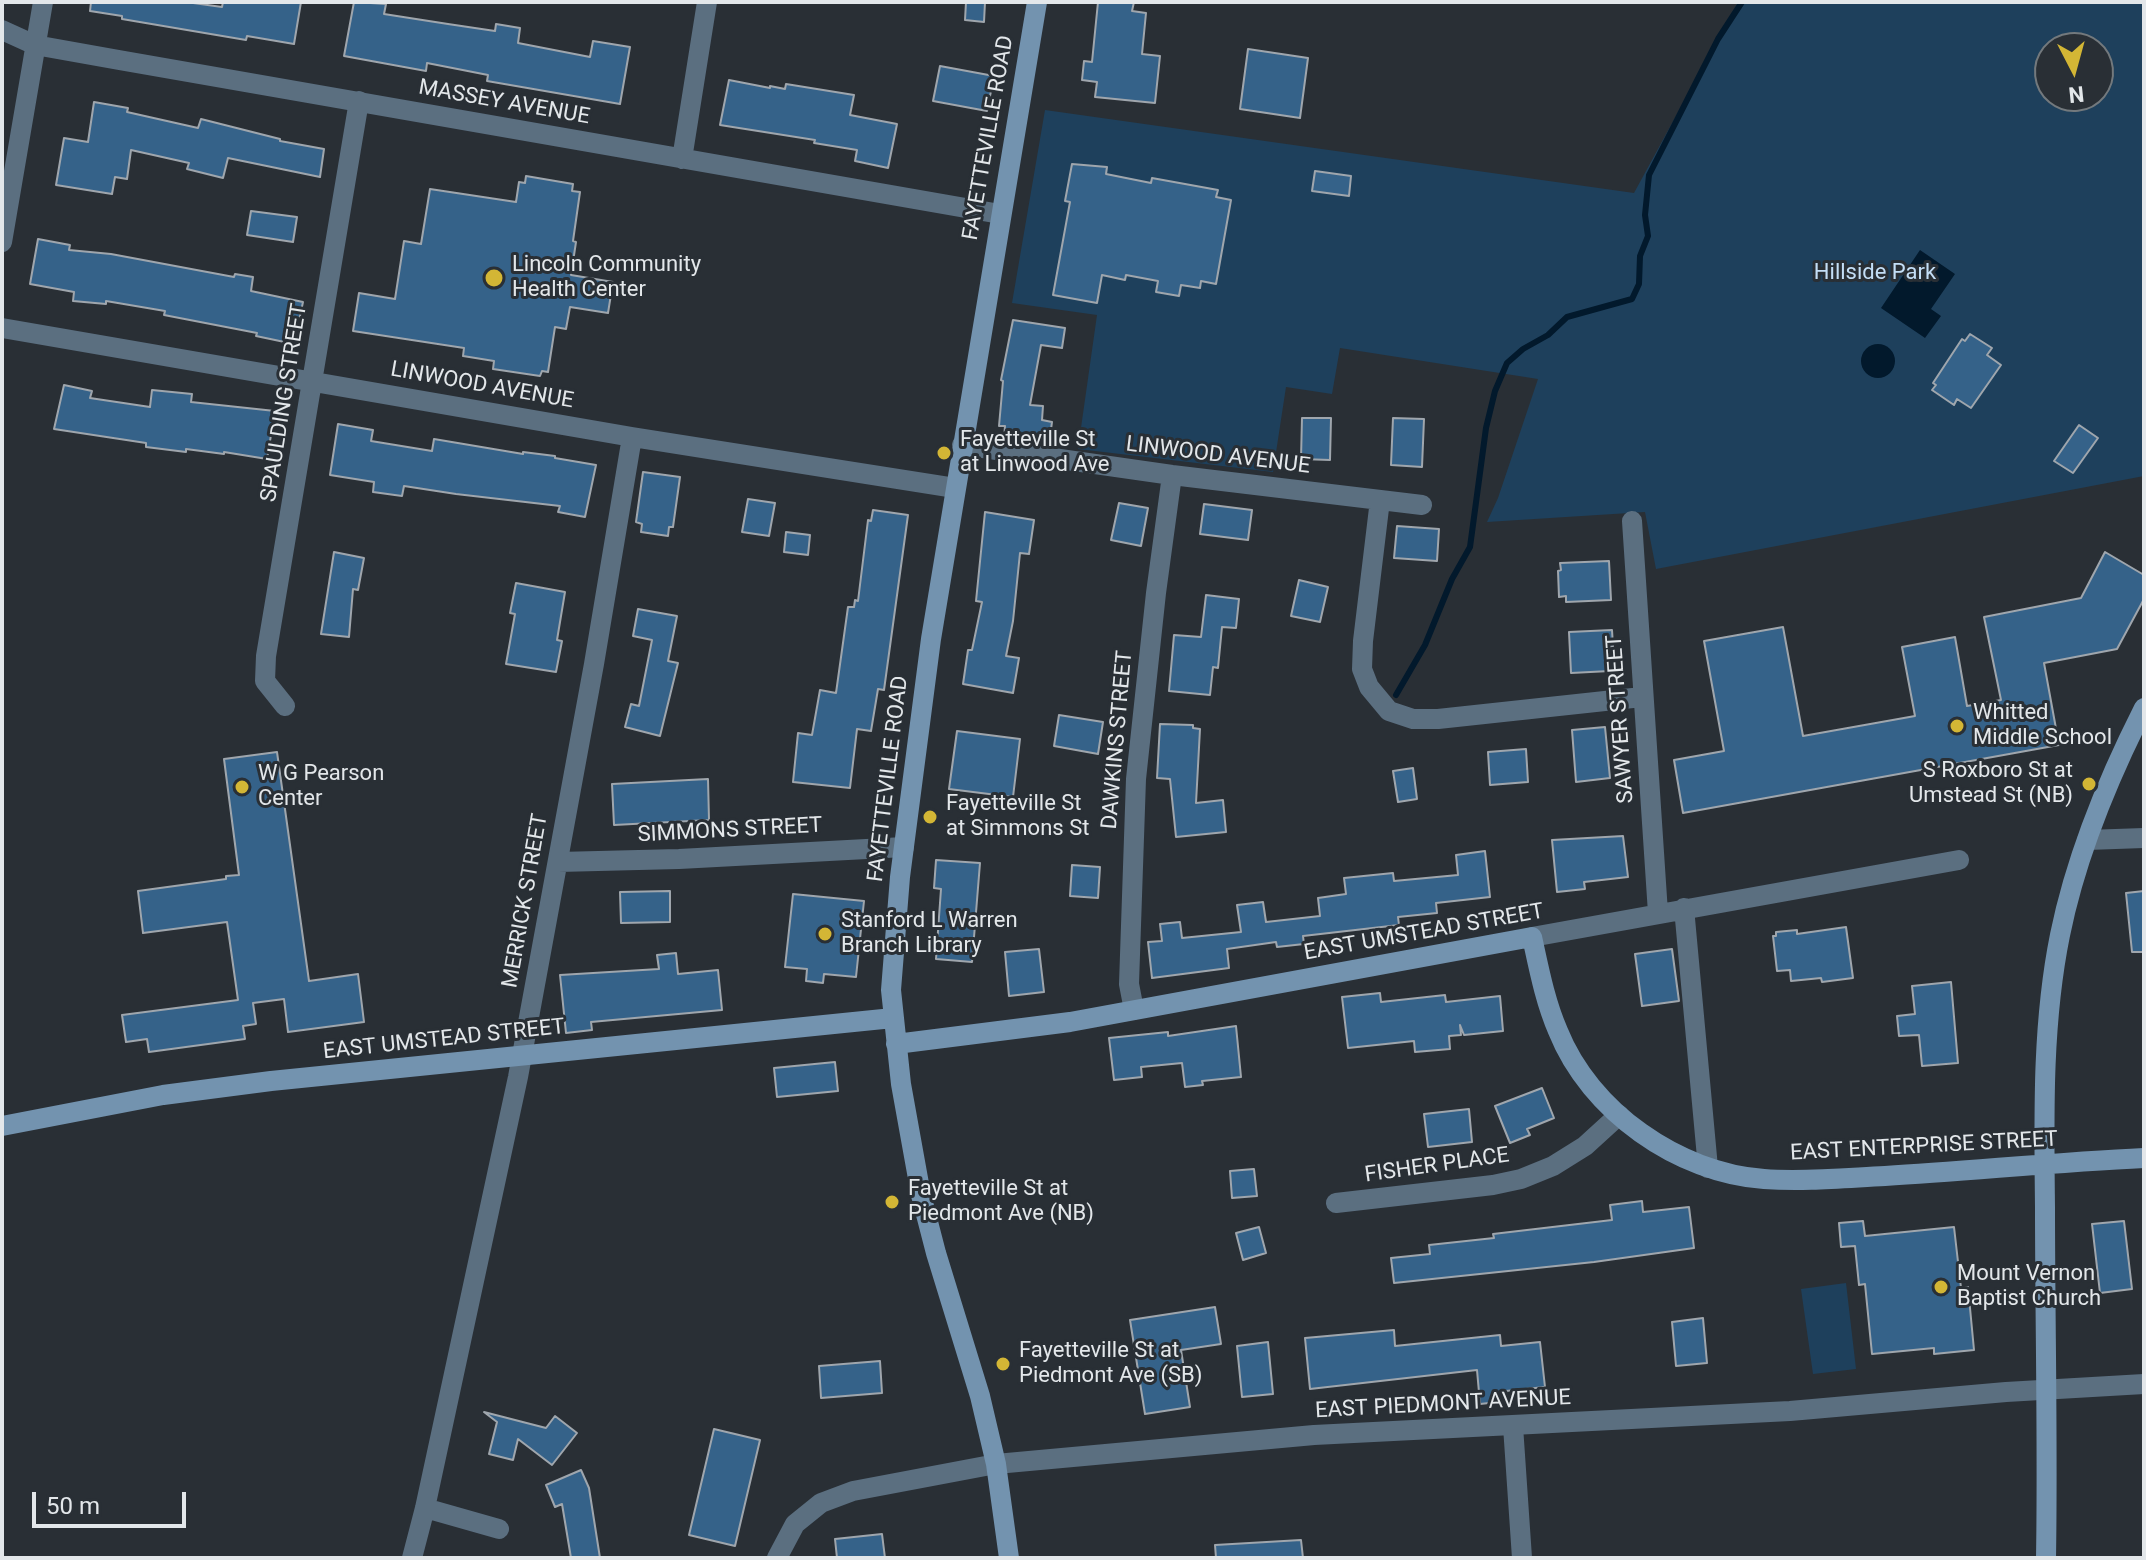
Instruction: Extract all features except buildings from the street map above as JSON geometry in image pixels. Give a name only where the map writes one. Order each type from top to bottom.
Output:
[{"type":"street","points":[[2,242],[43,2]]},
{"type":"street","points":[[682,159],[707,2]]},
{"type":"street","name":"FAYETTEVILLE ROAD","points":[[1009,1558],[996,1464],[980,1396],[921,1195],[896,1044],[892,958],[931,639],[1037,2]]},
{"type":"street","name":"MASSEY AVENUE","points":[[2,30],[35,45],[1000,214]]},
{"type":"street","name":"SPAULDING STREET","points":[[285,706],[265,681],[266,656],[359,101]]},
{"type":"street","name":"LINWOOD AVENUE","points":[[2,328],[632,437],[955,488]]},
{"type":"street","name":"MERRICK STREET","points":[[412,1558],[522,1057],[632,437]]},
{"type":"street","name":"LINWOOD AVENUE","points":[[962,445],[1172,475],[1422,505]]},
{"type":"street","name":"DAWKINS STREET","points":[[1134,1010],[1129,984],[1136,779],[1172,475]]},
{"type":"street","points":[[1380,500],[1362,669],[1369,687],[1381,703],[1397,715],[1413,719],[1438,719],[1642,697]]},
{"type":"street","name":"SAWYER STREET","points":[[1632,521],[1658,913]]},
{"type":"street","points":[[2046,1558],[2046,1034],[2060,933],[2087,840],[2117,764],[2144,708]]},
{"type":"street","points":[[2087,840],[2144,838]]},
{"type":"street","name":"SIMMONS STREET","points":[[558,862],[904,847]]},
{"type":"street","name":"EAST UMSTEAD STREET","points":[[896,1044],[1011,1031],[1134,1010],[1959,860]]},
{"type":"street","points":[[1684,908],[1708,1168]]},
{"type":"street","name":"EAST ENTERPRISE STREET","points":[[1532,937],[1545,993],[1562,1040],[1590,1083],[1642,1136],[1708,1168],[1747,1177],[1795,1180],[2144,1158]]},
{"type":"street","name":"EAST UMSTEAD STREET","points":[[2,1126],[163,1095],[271,1081],[893,1018]]},
{"type":"street","name":"FISHER PLACE","points":[[1336,1203],[1521,1179],[1553,1166],[1585,1146],[1619,1115]]},
{"type":"street","name":"EAST PIEDMONT AVENUE","points":[[777,1558],[795,1524],[821,1503],[853,1491],[996,1464],[1314,1435],[1790,1411],[2144,1384]]},
{"type":"street","points":[[1513,1426],[1522,1558]]},
{"type":"street","points":[[425,1508],[499,1529]]},
{"type":"green space","name":"Hillside Park","points":[[1738,2],[2144,2],[2144,476],[1656,569],[1645,512],[1487,522],[1538,379],[1340,348],[1332,394],[1286,387],[1273,472],[1078,449],[1097,315],[1012,303],[1045,110],[1634,193]]},
{"type":"green space","points":[[1846,1283],[1856,1369],[1813,1374],[1801,1289]]},
{"type":"shaded area","points":[[1920,250],[1955,274],[1931,309],[1941,316],[1925,338],[1881,308]]},
{"type":"shaded area","points":[[1878,344],[1890,349],[1895,361],[1890,373],[1878,378],[1866,373],[1861,361],[1866,349]]},
{"type":"waterway","points":[[1396,695],[1425,645],[1452,579],[1470,547],[1486,428],[1495,391],[1507,363],[1523,349],[1548,335],[1567,317],[1632,299],[1639,284],[1640,256],[1648,236],[1645,215],[1649,175],[1718,39],[1742,2]]},
{"type":"place","name":"Lincoln Community Health Center","points":[[494,278]]},
{"type":"place","name":"Fayetteville St at Linwood Ave","points":[[944,453]]},
{"type":"place","name":"Whitted Middle School","points":[[1957,726]]},
{"type":"place","name":"S Roxboro St at Umstead St (NB)","points":[[2089,784]]},
{"type":"place","name":"W G Pearson Center","points":[[242,787]]},
{"type":"place","name":"Fayetteville St at Simmons St","points":[[930,817]]},
{"type":"place","name":"Stanford L Warren Branch Library","points":[[825,934]]},
{"type":"place","name":"Fayetteville St at Piedmont Ave (NB)","points":[[892,1202]]},
{"type":"place","name":"Mount Vernon Baptist Church","points":[[1941,1287]]},
{"type":"place","name":"Fayetteville St at Piedmont Ave (SB)","points":[[1003,1364]]}]
